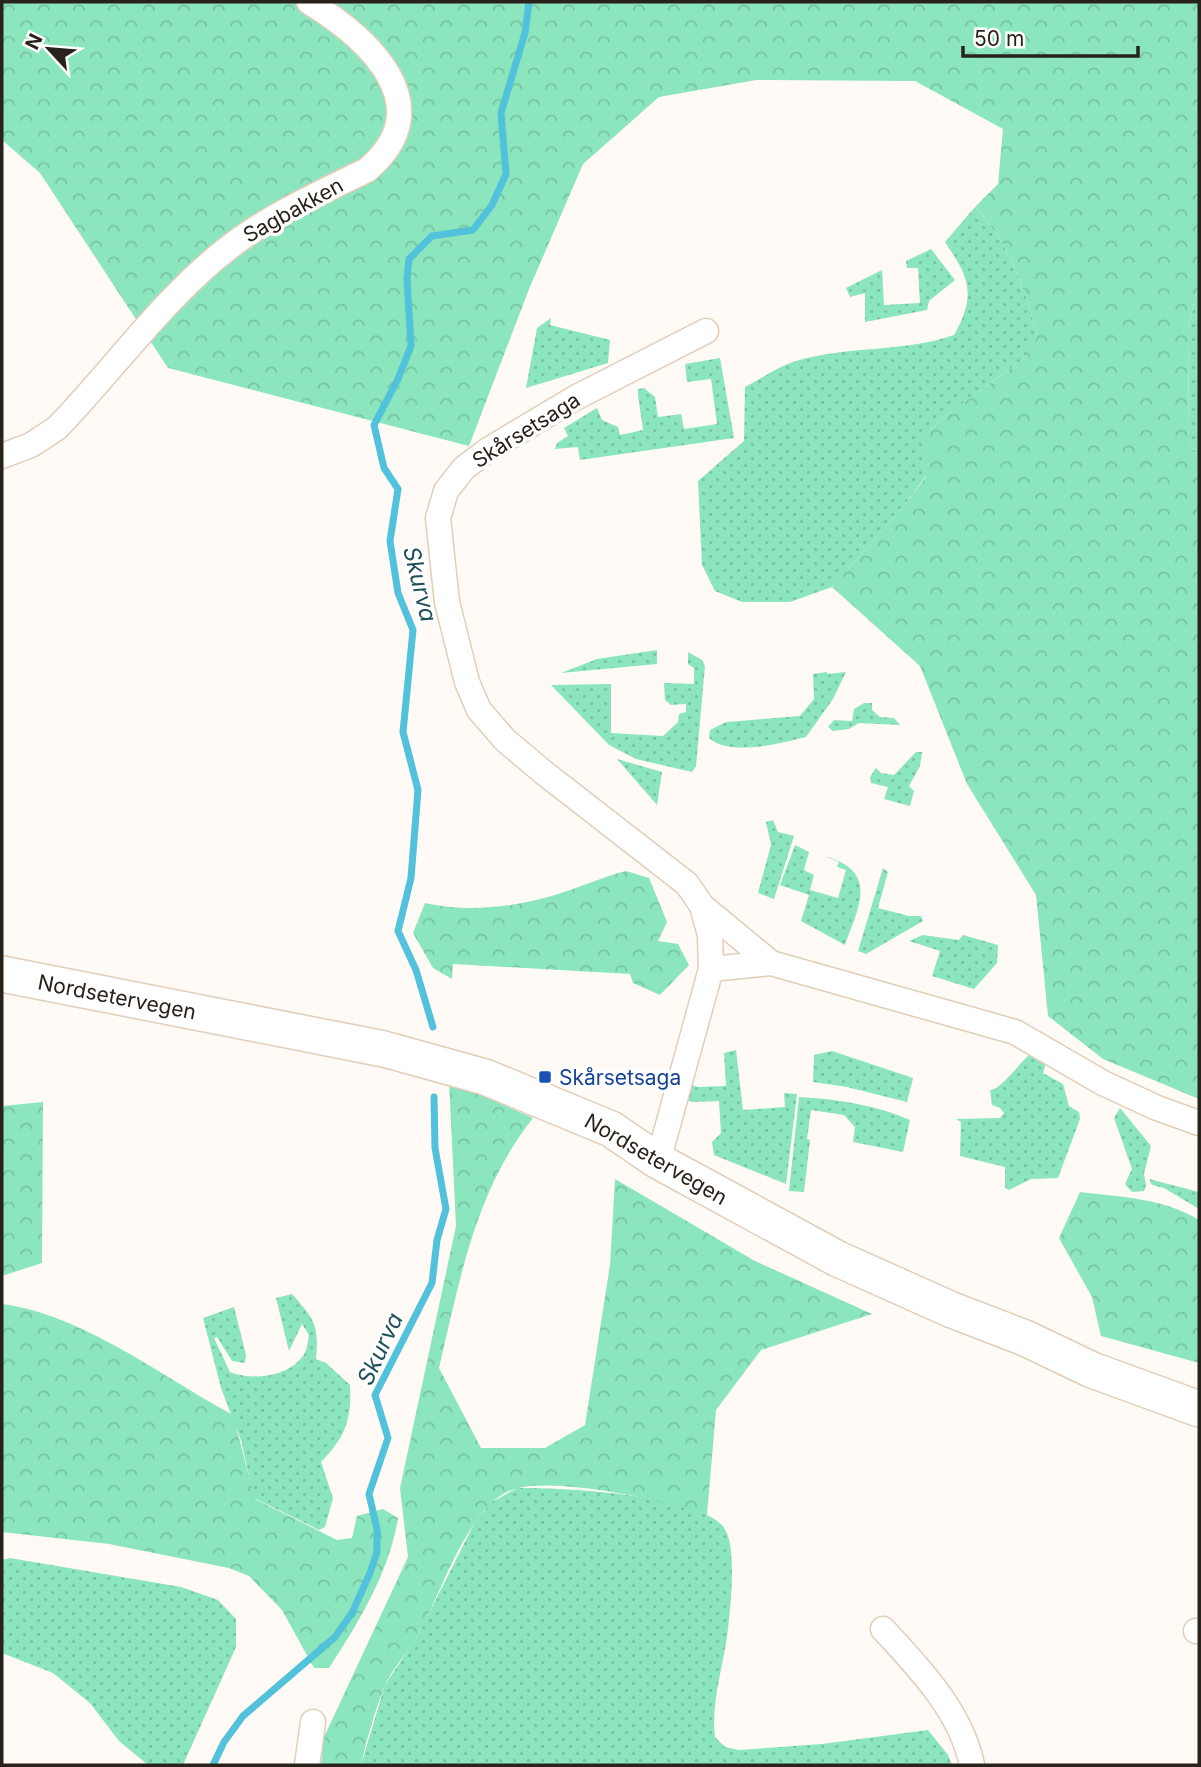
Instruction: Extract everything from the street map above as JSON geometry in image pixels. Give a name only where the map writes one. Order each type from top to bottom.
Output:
[{"type":"main road","name":"Nordsetervegen","points":[[2,974],[424,1058],[495,1081],[611,1129],[658,1161],[838,1259],[952,1310],[1025,1338],[1092,1370],[1199,1409]]},
{"type":"street","name":"Sagbakken","points":[[2,456],[31,445],[57,428],[187,284],[227,249],[260,225],[367,170],[393,139],[399,103],[392,77],[351,32],[309,2]]},
{"type":"street","name":"Skårsetsaga","points":[[706,331],[575,398],[488,450],[464,468],[446,491],[438,518],[447,602],[467,682],[479,710],[505,740],[687,884],[702,906],[771,963]]},
{"type":"street","name":"Skårsetsaga","points":[[658,1161],[711,970],[710,936],[702,906]]},
{"type":"street","name":"Skårsetsaga","points":[[711,970],[771,963],[1015,1032],[1103,1083],[1157,1108],[1199,1123]]},
{"type":"street","points":[[883,1629],[938,1694],[956,1723],[972,1765]]},
{"type":"street","points":[[307,1765],[313,1721]]},
{"type":"green space","points":[[2,2],[1199,2],[1199,286],[1188,327],[1189,442],[1193,450],[1199,449],[1199,1099],[1103,1059],[1048,1016],[1036,895],[967,784],[920,666],[832,587],[899,512],[926,477],[926,434],[944,417],[1025,358],[1037,336],[1028,302],[1006,250],[975,207],[998,184],[1003,129],[915,81],[756,80],[659,97],[583,164],[529,289],[469,446],[168,368],[40,173],[2,140]]},
{"type":"green space","points":[[975,207],[1006,250],[1028,302],[1037,336],[1025,358],[944,417],[926,434],[926,476],[899,512],[832,587],[790,602],[742,602],[715,591],[702,565],[698,481],[744,441],[745,387],[787,364],[813,357],[934,341],[954,335],[966,309],[968,297],[960,266],[945,242]]},
{"type":"green space","points":[[931,249],[955,280],[929,301],[927,310],[865,322],[865,293],[850,297],[846,288],[882,270],[884,305],[920,303],[918,268],[907,268],[906,261]]},
{"type":"green space","points":[[1199,286],[1199,449],[1193,450],[1189,442],[1188,327]]},
{"type":"green space","points":[[551,318],[550,325],[610,340],[608,363],[526,388],[537,328]]},
{"type":"green space","points":[[720,358],[734,438],[580,460],[578,447],[555,449],[557,443],[568,436],[564,428],[597,408],[602,420],[618,427],[620,435],[643,430],[638,389],[644,388],[655,397],[658,417],[681,414],[684,429],[717,424],[711,379],[687,382],[685,364]]},
{"type":"green space","points":[[657,650],[657,664],[561,673],[597,659]]},
{"type":"green space","points":[[688,652],[702,660],[705,666],[696,766],[692,772],[636,759],[609,745],[551,685],[611,684],[611,733],[663,736],[678,722],[679,714],[686,712],[686,704],[671,705],[665,700],[664,683],[694,684],[694,668],[688,664]]},
{"type":"green space","points":[[846,672],[833,699],[806,737],[742,748],[718,744],[709,738],[710,730],[726,722],[800,716],[814,699],[813,674]]},
{"type":"green space","points":[[864,703],[872,703],[872,710],[880,717],[894,718],[900,725],[859,723],[849,729],[833,731],[828,727],[834,720],[852,721],[854,709]]},
{"type":"green space","points":[[916,752],[922,752],[920,766],[909,786],[914,791],[910,806],[884,799],[888,787],[871,783],[870,777],[876,768],[881,773],[894,775]]},
{"type":"green space","points":[[617,759],[662,772],[657,805]]},
{"type":"green space","points":[[773,820],[778,832],[794,836],[774,899],[758,893],[771,845],[766,822]]},
{"type":"green space","points":[[795,845],[809,852],[804,870],[814,875],[810,890],[838,898],[846,870],[837,867],[839,862],[825,856],[842,863],[853,871],[859,881],[859,903],[845,945],[801,921],[809,895],[780,885]]},
{"type":"green space","points":[[883,868],[888,872],[878,908],[909,916],[921,916],[923,921],[866,954],[858,951]]},
{"type":"green space","points":[[626,871],[649,878],[667,922],[658,941],[678,944],[689,965],[660,995],[633,983],[630,974],[453,964],[452,979],[433,968],[413,933],[425,903],[471,908],[518,904],[558,894]]},
{"type":"green space","points":[[923,935],[959,940],[963,935],[998,945],[997,963],[974,989],[932,976],[940,951],[909,941]]},
{"type":"green space","points":[[736,1050],[743,1110],[785,1107],[784,1093],[797,1094],[786,1184],[714,1155],[712,1142],[721,1133],[719,1101],[692,1102],[685,1099],[689,1083],[697,1087],[726,1086],[724,1053]]},
{"type":"green space","points":[[832,1051],[913,1078],[907,1102],[847,1087],[813,1082],[814,1055]]},
{"type":"green space","points":[[1033,1051],[1046,1063],[1043,1073],[1063,1084],[1069,1106],[1079,1112],[1080,1119],[1058,1178],[1031,1179],[1009,1190],[1005,1188],[1005,1167],[960,1156],[961,1122],[956,1119],[1000,1118],[1004,1113],[992,1105],[990,1090],[1006,1080]]},
{"type":"green space","points":[[449,1081],[533,1118],[513,1146],[483,1206],[463,1269],[439,1368],[481,1448],[545,1448],[585,1425],[610,1265],[615,1179],[755,1261],[872,1314],[761,1350],[716,1410],[707,1515],[640,1497],[585,1488],[536,1486],[518,1488],[501,1496],[485,1510],[471,1529],[418,1635],[387,1681],[361,1765],[321,1765],[324,1737],[408,1557],[400,1488],[456,1226]]},
{"type":"green space","points":[[799,1097],[856,1104],[884,1110],[910,1120],[903,1152],[853,1142],[855,1127],[844,1115],[811,1110],[804,1192],[789,1191]]},
{"type":"green space","points":[[43,1102],[42,1263],[2,1276],[2,1106]]},
{"type":"green space","points":[[1120,1108],[1151,1146],[1144,1174],[1144,1191],[1132,1192],[1125,1184],[1132,1169],[1114,1118]]},
{"type":"green space","points":[[1149,1179],[1199,1192],[1199,1209],[1164,1188],[1152,1185]]},
{"type":"green space","points":[[1080,1192],[1157,1203],[1199,1220],[1199,1363],[1101,1336],[1092,1297],[1059,1238]]},
{"type":"green space","points":[[292,1294],[314,1324],[317,1338],[316,1359],[326,1363],[350,1385],[350,1408],[345,1427],[336,1445],[321,1462],[333,1498],[325,1527],[319,1530],[254,1498],[241,1440],[221,1388],[203,1318],[234,1307],[246,1355],[245,1363],[232,1361],[217,1337],[214,1338],[230,1372],[249,1376],[279,1373],[303,1356],[309,1335],[302,1324],[289,1351],[276,1298]]},
{"type":"green space","points":[[2,1304],[32,1310],[91,1333],[233,1415],[255,1499],[337,1540],[352,1538],[357,1516],[383,1509],[398,1518],[380,1578],[362,1615],[329,1668],[314,1668],[282,1610],[249,1576],[229,1568],[109,1544],[2,1532]]},
{"type":"green space","points":[[517,1488],[595,1491],[662,1501],[714,1518],[726,1531],[731,1554],[731,1599],[714,1724],[715,1737],[725,1747],[739,1750],[822,1744],[928,1730],[948,1755],[952,1765],[361,1765],[385,1685],[418,1635],[475,1522],[492,1502]]},
{"type":"green space","points":[[10,1558],[181,1587],[218,1600],[236,1619],[236,1647],[183,1765],[148,1765],[119,1741],[90,1703],[53,1673],[2,1653],[2,1560]]},
{"type":"waterway","name":"Skurva","points":[[433,1027],[416,970],[398,931],[411,878],[418,790],[403,732],[413,630],[398,593],[390,541],[398,489],[384,468],[374,425],[398,379],[411,346],[407,279],[409,259],[432,236],[473,230],[492,205],[506,174],[501,113],[525,33],[529,2]]},
{"type":"waterway","name":"Skurva","points":[[213,1765],[224,1742],[243,1716],[335,1637],[352,1613],[377,1552],[377,1529],[369,1494],[388,1438],[375,1395],[432,1283],[437,1240],[446,1209],[435,1148],[434,1097]]},
{"type":"place","name":"Skårsetsaga","points":[[545,1077]]}]
